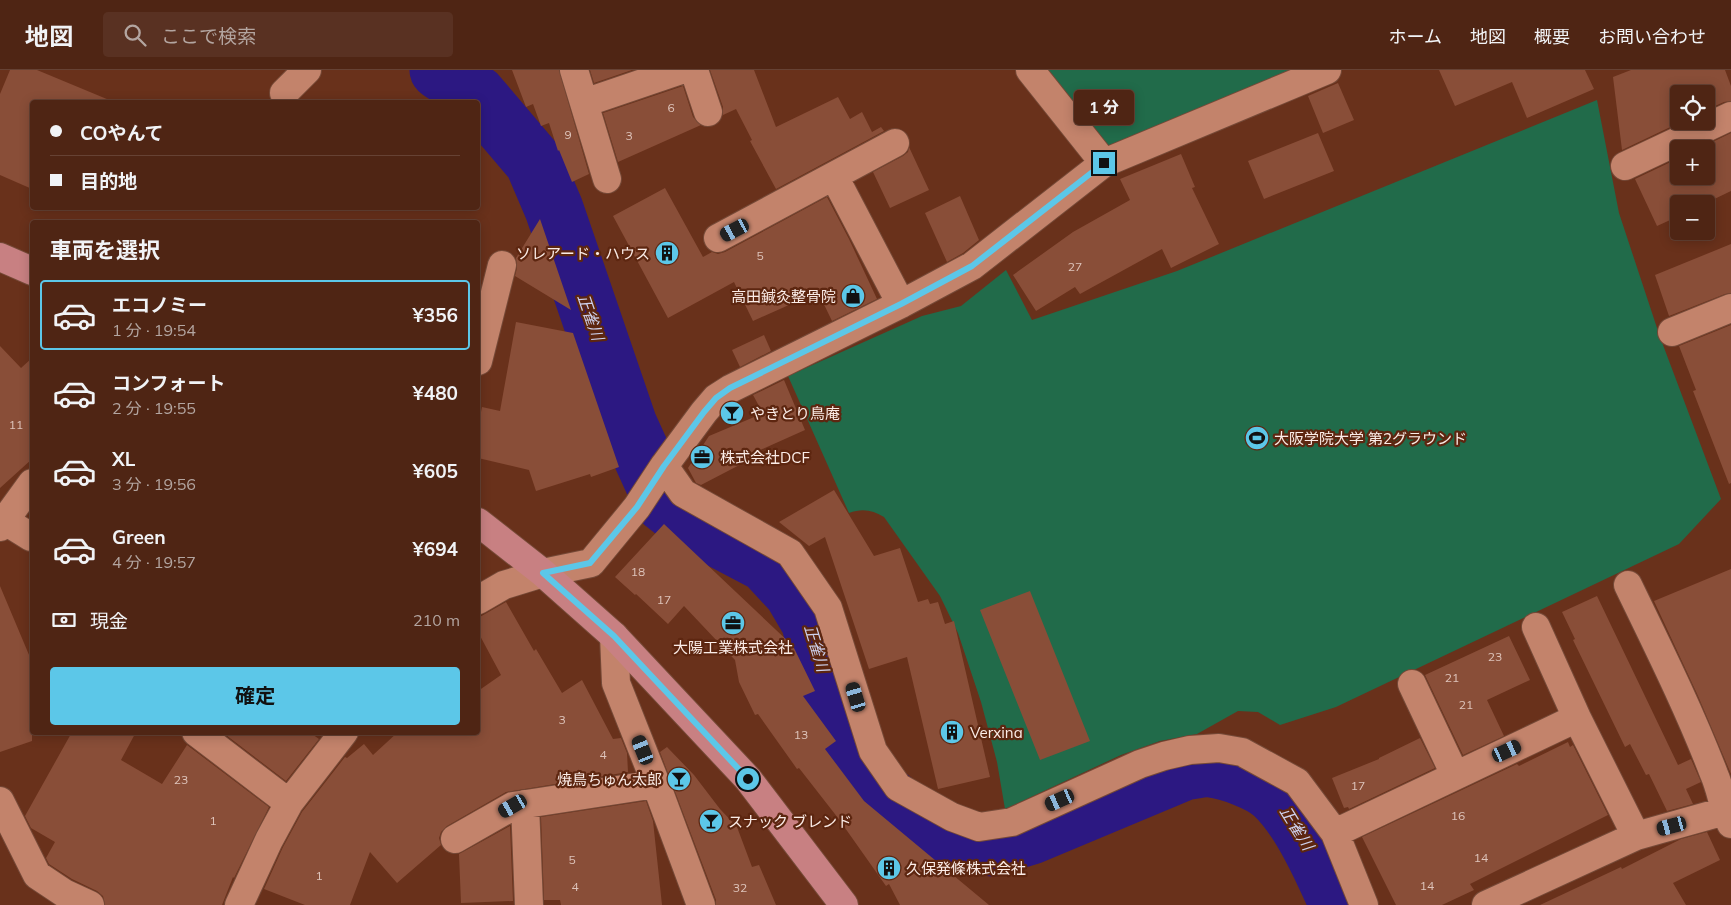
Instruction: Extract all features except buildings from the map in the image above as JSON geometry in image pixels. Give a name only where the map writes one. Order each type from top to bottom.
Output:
[{"type":"main road","points":[[0,257],[30,270]]},
{"type":"main road","points":[[480,524],[543,573],[614,636],[748,779],[844,905]]},
{"type":"street","points":[[284,93],[307,70]]},
{"type":"street","points":[[574,70],[607,180]]},
{"type":"street","points":[[584,103],[681,70]]},
{"type":"street","points":[[694,70],[708,112]]},
{"type":"street","points":[[1030,70],[1104,163]]},
{"type":"street","points":[[480,599],[504,584],[590,563],[637,507],[664,466],[710,405],[730,388],[901,304],[972,266],[1104,163],[1327,70]]},
{"type":"street","points":[[1626,166],[1731,116]]},
{"type":"street","points":[[718,238],[895,143]]},
{"type":"street","points":[[834,176],[901,304]]},
{"type":"street","points":[[480,353],[502,265]]},
{"type":"street","points":[[1672,332],[1731,308]]},
{"type":"street","points":[[664,466],[683,493],[790,553],[828,608],[873,751],[898,788],[952,817],[979,827],[1012,822],[1140,764],[1190,750],[1219,748],[1242,752],[1297,782],[1335,833],[1364,905]]},
{"type":"street","points":[[30,486],[2,524],[30,537]]},
{"type":"street","points":[[1486,905],[1636,836],[1728,818],[1715,775],[1676,685],[1628,585]]},
{"type":"street","points":[[1536,627],[1577,718],[1636,836]]},
{"type":"street","points":[[614,636],[616,683],[701,905]]},
{"type":"street","points":[[1412,684],[1455,775]]},
{"type":"street","points":[[1335,833],[1577,718]]},
{"type":"street","points":[[200,735],[289,803]]},
{"type":"street","points":[[239,905],[268,840],[289,803],[342,735]]},
{"type":"street","points":[[456,839],[513,806],[656,784]]},
{"type":"street","points":[[0,802],[37,875],[64,893],[90,905]]},
{"type":"street","points":[[525,804],[529,905]]},
{"type":"green space","points":[[1043,70],[1305,70],[1112,152]]},
{"type":"green space","name":"大阪学院大学 第2グラウンド","points":[[1597,100],[1619,213],[1660,337],[1721,499],[1679,544],[1336,707],[1280,725],[1258,712],[1238,711],[1197,734],[1160,741],[1121,755],[1005,809],[997,762],[981,702],[958,633],[940,596],[884,517],[867,510],[849,513],[788,376],[922,316],[961,306],[1006,270],[1032,320],[1177,271]]},
{"type":"waterway","name":"正雀川","points":[[439,70],[477,95],[534,162],[554,209],[628,425],[663,502],[688,522],[766,563],[793,592],[810,621],[841,730],[868,780],[904,810],[937,832],[965,844],[992,847],[1031,835],[1184,771],[1201,768],[1227,771],[1261,785],[1274,794],[1284,805],[1311,846],[1339,905]]},
{"type":"place","name":"ソレアード・ハウス","points":[[667,253]]},
{"type":"place","name":"高田鍼灸整骨院","points":[[853,296]]},
{"type":"place","name":"やきとり鳥庵","points":[[732,413]]},
{"type":"place","name":"大阪学院大学 第2グラウンド","points":[[1257,438]]},
{"type":"place","name":"株式会社DCF","points":[[702,457]]},
{"type":"place","name":"大陽工業株式会社","points":[[733,623]]},
{"type":"place","name":"Verxina","points":[[952,732]]},
{"type":"place","name":"焼鳥ちゅん太郎","points":[[679,779]]},
{"type":"place","name":"スナック ブレンド","points":[[711,821]]},
{"type":"place","name":"久保発條株式会社","points":[[889,868]]},
{"type":"route","points":[[748,779],[614,636],[543,573],[590,563],[637,507],[664,466],[716,398],[730,388],[901,304],[972,266],[1104,163]]}]
